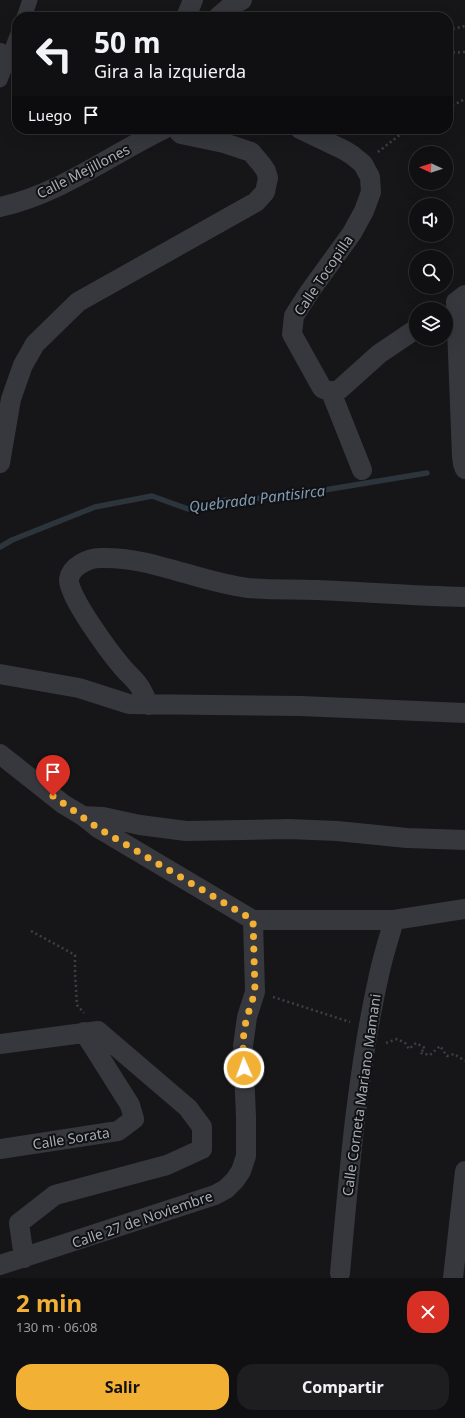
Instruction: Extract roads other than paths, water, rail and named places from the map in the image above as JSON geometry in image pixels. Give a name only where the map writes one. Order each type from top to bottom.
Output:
[{"type":"street","points":[[26,12],[30,0]]},
{"type":"street","points":[[188,12],[193,0]]},
{"type":"street","points":[[224,12],[233,4],[242,0]]},
{"type":"street","points":[[0,80],[9,58]]},
{"type":"street","name":"Calle Mejillones","points":[[0,207],[35,196],[64,183],[155,134]]},
{"type":"street","points":[[0,463],[12,399],[22,365],[35,344],[78,302],[256,202],[265,192],[268,178],[266,171],[251,152],[224,143],[181,134]]},
{"type":"street","name":"Calle Tocopilla","points":[[310,134],[344,150],[363,164],[370,177],[371,192],[364,211],[352,233],[294,316],[292,326],[292,334],[322,388],[331,392]]},
{"type":"street","points":[[456,302],[462,456],[465,468]]},
{"type":"street","points":[[362,470],[331,392],[340,389],[379,354],[409,334]]},
{"type":"street","points":[[149,705],[141,688],[124,669],[99,636],[75,600],[69,579],[72,571],[82,563],[98,558],[121,559],[160,567],[216,582],[248,588],[465,597]]},
{"type":"street","points":[[0,674],[79,688],[129,704],[301,706],[465,713]]},
{"type":"street","points":[[0,754],[64,804],[98,828],[253,920],[394,920],[465,909]]},
{"type":"street","points":[[82,816],[103,817],[140,825],[186,831],[295,830],[407,838],[465,840]]},
{"type":"street","name":"Calle 27 de Noviembre","points":[[0,1265],[215,1195],[226,1189],[235,1180],[241,1171],[246,1156],[243,1046],[247,1017],[255,992],[253,920]]},
{"type":"street","name":"Calle Corneta Mariano Mamani","points":[[340,1273],[349,1173],[368,1028],[379,973],[394,920]]},
{"type":"street","points":[[0,1044],[91,1032],[188,1108],[202,1127],[202,1149],[167,1165],[55,1195],[19,1223],[24,1258]]},
{"type":"street","name":"Calle Sorata","points":[[0,1149],[118,1131],[134,1119],[130,1105],[91,1032]]},
{"type":"street","points":[[453,1278],[465,1171]]},
{"type":"waterway","name":"Quebrada Pantisirca","points":[[0,547],[12,540],[95,507],[152,496],[188,509],[226,500],[282,497],[427,473]]}]
